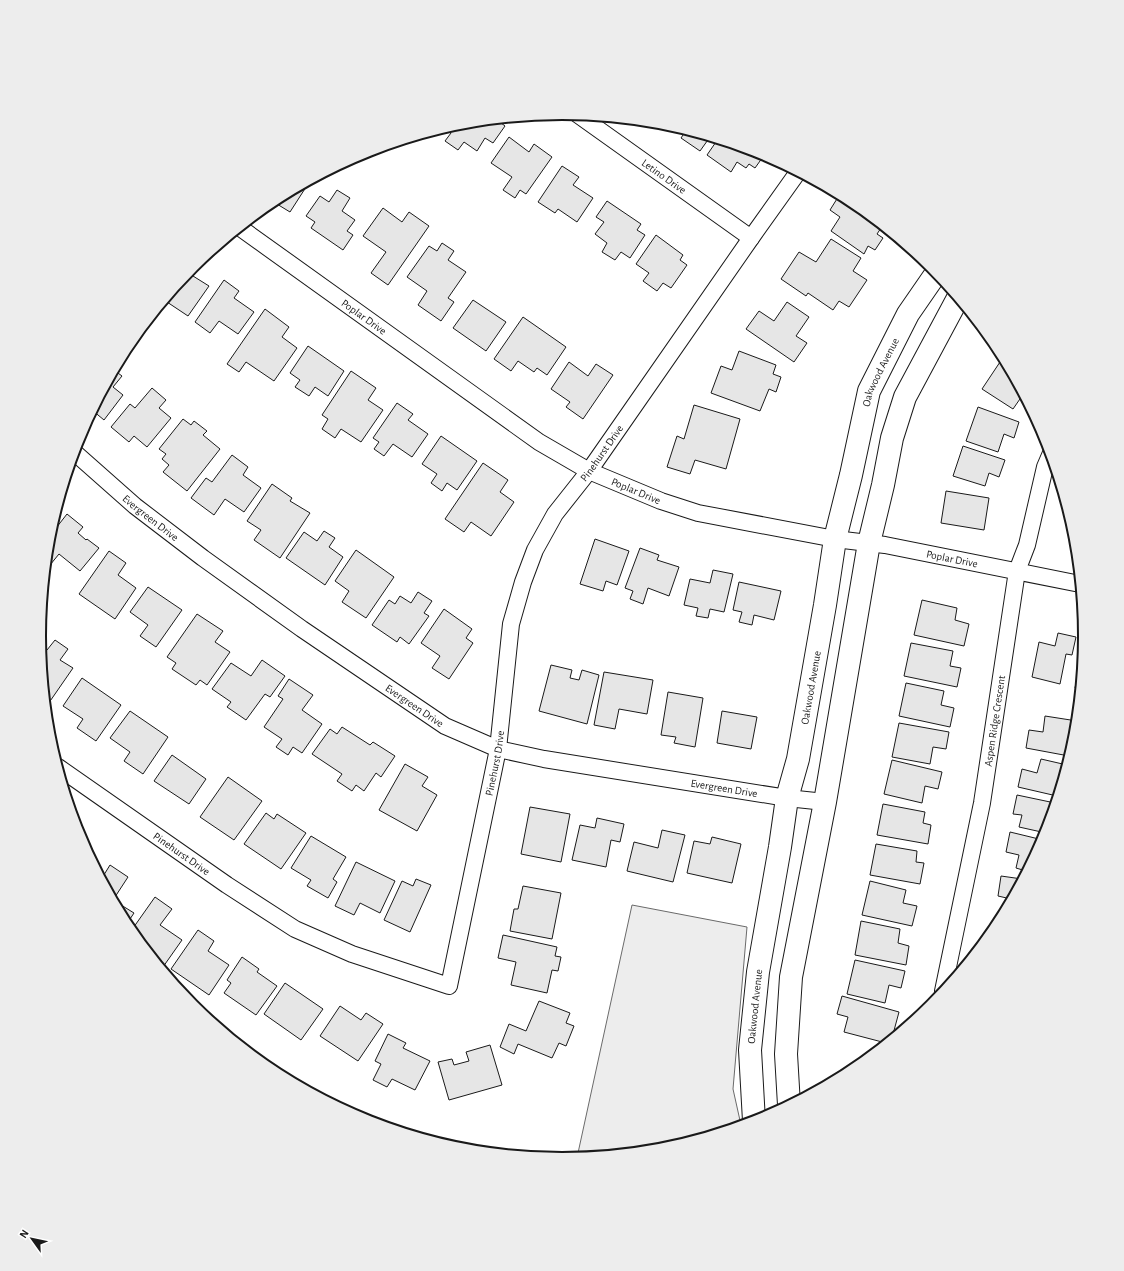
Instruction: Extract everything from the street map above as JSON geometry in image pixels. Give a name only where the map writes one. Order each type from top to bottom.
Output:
[{"type":"street","name":"Letino Drive","points":[[586,121],[751,238]]},
{"type":"street","name":"Pinehurst Drive","points":[[65,772],[227,885],[295,929],[352,954],[449,986],[498,749],[511,624],[523,582],[536,550],[555,514],[589,471],[795,176]]},
{"type":"street","name":"Poplar Drive","points":[[243,230],[539,442],[589,471],[661,501],[698,513],[869,543],[1075,583]]},
{"type":"street","name":"Oakwood Avenue","points":[[754,1114],[750,1050],[758,972],[787,798],[798,759],[825,605],[835,538],[851,475],[869,391],[908,314],[933,277]]},
{"type":"street","points":[[789,1099],[786,1054],[791,976],[825,802],[869,543],[883,485],[892,438],[905,397],[956,302]]},
{"type":"street","name":"Evergreen Drive","points":[[78,456],[135,506],[203,558],[302,629],[445,726],[498,749],[544,759],[787,798],[825,802]]},
{"type":"street","name":"Aspen Ridge Crescent","points":[[945,981],[982,803],[1018,571],[1027,545],[1047,461]]},
{"type":"shaded area","points":[[632,905],[747,927],[733,1089],[740,1119],[696,1134],[663,1142],[629,1147],[578,1151]]},
{"type":"building","points":[[502,123],[505,126],[493,143],[485,138],[477,151],[464,142],[458,150],[445,141],[451,133],[449,132],[495,124]]},
{"type":"building","points":[[684,134],[707,141],[700,151],[681,138]]},
{"type":"building","points":[[509,137],[529,152],[534,144],[552,157],[526,194],[520,190],[515,198],[503,190],[512,177],[491,163]]},
{"type":"building","points":[[715,143],[761,160],[755,168],[749,164],[746,168],[737,162],[731,172],[707,155]]},
{"type":"building","points":[[562,166],[579,177],[573,185],[593,198],[577,222],[558,209],[555,213],[538,202]]},
{"type":"building","points":[[305,188],[290,212],[278,204]]},
{"type":"building","points":[[337,190],[350,198],[342,211],[355,220],[347,231],[353,235],[343,250],[311,228],[315,222],[306,216],[320,196],[329,202]]},
{"type":"building","points":[[837,199],[880,229],[877,234],[883,238],[875,250],[868,246],[864,254],[831,231],[840,217],[830,210]]},
{"type":"building","points":[[607,201],[641,224],[637,230],[645,235],[630,258],[621,252],[615,260],[602,252],[607,243],[595,234],[604,222],[596,217]]},
{"type":"building","points":[[383,208],[402,222],[409,212],[429,226],[388,285],[371,273],[386,252],[363,236]]},
{"type":"building","points":[[656,235],[683,255],[680,260],[687,265],[671,288],[663,283],[657,291],[643,281],[649,273],[636,264]]},
{"type":"building","points":[[831,239],[861,258],[853,271],[867,280],[849,307],[839,301],[833,310],[808,293],[806,296],[781,279],[799,252],[816,262]]},
{"type":"building","points":[[442,243],[454,251],[448,260],[466,272],[448,298],[454,302],[441,321],[418,305],[427,291],[407,277],[429,246],[437,251]]},
{"type":"building","points":[[196,272],[193,276],[209,286],[188,316],[168,303]]},
{"type":"building","points":[[224,280],[239,291],[234,298],[254,312],[238,334],[219,321],[210,333],[195,322]]},
{"type":"building","points":[[473,300],[506,322],[486,351],[453,328]]},
{"type":"building","points":[[787,302],[809,317],[796,336],[807,343],[794,362],[746,329],[759,311],[774,321]]},
{"type":"building","points":[[265,309],[289,327],[282,337],[297,348],[274,381],[246,362],[239,372],[227,364]]},
{"type":"building","points":[[523,317],[566,347],[547,375],[537,368],[534,372],[518,361],[511,371],[494,359]]},
{"type":"building","points":[[308,346],[344,371],[328,396],[315,387],[309,396],[295,387],[300,380],[290,373]]},
{"type":"building","points":[[739,351],[776,365],[773,374],[781,377],[776,392],[769,389],[760,411],[711,393],[721,366],[732,370]]},
{"type":"building","points":[[569,362],[588,376],[596,364],[613,375],[583,419],[566,407],[570,402],[551,389]]},
{"type":"building","points":[[1000,363],[1020,398],[1013,409],[982,389]]},
{"type":"building","points":[[351,371],[376,388],[368,400],[383,410],[361,442],[341,429],[335,438],[322,429],[328,419],[322,415]]},
{"type":"building","points":[[118,373],[122,376],[113,387],[123,395],[104,420],[96,413]]},
{"type":"building","points":[[152,388],[166,400],[159,408],[171,418],[147,447],[134,436],[129,442],[111,427],[130,404],[135,408]]},
{"type":"building","points":[[397,403],[413,414],[408,420],[428,434],[412,457],[393,444],[384,456],[374,449],[379,442],[373,438]]},
{"type":"building","points":[[694,405],[740,419],[726,469],[695,460],[690,474],[667,467],[677,436],[684,439]]},
{"type":"building","points":[[978,407],[1019,422],[1014,438],[1004,434],[998,452],[966,441]]},
{"type":"building","points":[[183,419],[191,425],[194,421],[207,431],[203,435],[220,449],[187,491],[163,472],[169,465],[162,459],[166,454],[159,449]]},
{"type":"building","points":[[441,436],[477,461],[457,490],[447,483],[442,491],[431,483],[437,474],[422,464]]},
{"type":"building","points":[[963,446],[1005,460],[999,477],[989,473],[985,486],[953,476]]},
{"type":"building","points":[[232,455],[248,467],[243,475],[261,488],[244,512],[225,499],[214,515],[191,498],[206,478],[212,482]]},
{"type":"building","points":[[483,463],[508,480],[500,492],[514,502],[491,536],[471,522],[464,532],[445,519]]},
{"type":"building","points":[[272,484],[292,498],[290,501],[310,513],[280,558],[254,540],[261,530],[247,521]]},
{"type":"building","points":[[946,491],[989,498],[984,530],[941,523]]},
{"type":"building","points":[[67,514],[83,527],[78,533],[99,548],[80,571],[59,554],[51,564],[58,525]]},
{"type":"building","points":[[324,531],[335,538],[329,547],[343,557],[325,585],[286,558],[304,532],[317,541]]},
{"type":"building","points":[[595,539],[629,551],[617,585],[606,581],[603,591],[580,584]]},
{"type":"building","points":[[640,548],[659,555],[657,560],[679,567],[669,596],[648,588],[643,604],[630,599],[633,591],[625,588]]},
{"type":"building","points":[[356,550],[394,577],[366,618],[342,602],[349,591],[335,581]]},
{"type":"building","points":[[109,551],[126,563],[118,575],[136,588],[115,619],[79,594]]},
{"type":"building","points":[[713,570],[733,574],[724,612],[710,609],[708,618],[696,616],[698,608],[684,605],[690,579],[710,583]]},
{"type":"building","points":[[739,582],[781,591],[774,620],[754,615],[752,625],[739,622],[742,612],[733,610]]},
{"type":"building","points":[[148,587],[182,610],[156,647],[140,636],[148,625],[130,612]]},
{"type":"building","points":[[418,592],[432,601],[424,613],[429,616],[409,644],[400,637],[397,642],[372,625],[389,600],[395,604],[400,596],[411,603]]},
{"type":"building","points":[[922,600],[957,608],[955,620],[969,624],[964,646],[914,635]]},
{"type":"building","points":[[444,609],[472,629],[466,638],[473,643],[449,679],[432,668],[440,656],[421,643]]},
{"type":"building","points":[[197,614],[223,631],[215,642],[230,652],[207,685],[200,680],[196,685],[172,669],[176,663],[167,657]]},
{"type":"building","points":[[1058,633],[1076,637],[1072,655],[1066,654],[1060,684],[1032,677],[1039,642],[1055,646]]},
{"type":"building","points":[[55,640],[68,649],[60,660],[73,668],[50,701],[47,669],[47,650]]},
{"type":"building","points":[[911,643],[953,651],[950,666],[961,668],[957,687],[904,676]]},
{"type":"building","points":[[262,660],[285,676],[270,697],[265,694],[246,720],[227,707],[231,702],[212,689],[231,663],[251,676]]},
{"type":"building","points":[[551,665],[572,670],[570,678],[579,680],[582,670],[599,675],[587,724],[539,711]]},
{"type":"building","points":[[604,672],[653,680],[647,714],[619,709],[615,729],[594,725]]},
{"type":"building","points":[[82,678],[121,705],[96,741],[77,728],[83,719],[63,706]]},
{"type":"building","points":[[289,679],[313,695],[302,710],[322,724],[302,753],[293,747],[288,755],[276,747],[282,739],[264,727],[283,699],[278,696]]},
{"type":"building","points":[[906,683],[944,691],[941,705],[954,708],[950,727],[899,716]]},
{"type":"building","points":[[668,692],[703,698],[695,747],[674,743],[676,737],[661,735]]},
{"type":"building","points":[[130,711],[168,737],[143,774],[124,761],[130,752],[110,738]]},
{"type":"building","points":[[722,711],[757,717],[751,749],[717,743]]},
{"type":"building","points":[[1045,716],[1071,720],[1063,755],[1026,748],[1029,730],[1043,732]]},
{"type":"building","points":[[899,723],[949,732],[946,749],[933,747],[930,764],[892,757]]},
{"type":"building","points":[[342,727],[370,745],[373,742],[395,756],[381,777],[376,773],[364,791],[356,785],[352,791],[337,781],[342,774],[312,754],[330,729],[337,734]]},
{"type":"building","points":[[172,755],[206,779],[189,804],[154,781]]},
{"type":"building","points":[[1041,759],[1061,764],[1053,795],[1018,787],[1022,769],[1037,773]]},
{"type":"building","points":[[892,760],[942,772],[938,789],[925,786],[922,803],[884,794]]},
{"type":"building","points":[[405,764],[428,777],[422,786],[437,795],[417,831],[379,810]]},
{"type":"building","points":[[228,777],[262,801],[234,840],[200,817]]},
{"type":"building","points":[[1017,795],[1051,802],[1040,832],[1019,827],[1022,815],[1013,814]]},
{"type":"building","points":[[883,804],[925,812],[923,823],[931,825],[928,844],[877,835]]},
{"type":"building","points":[[530,807],[570,814],[561,862],[521,854]]},
{"type":"building","points":[[266,813],[274,819],[277,814],[306,833],[281,869],[244,844]]},
{"type":"building","points":[[597,818],[624,824],[620,842],[611,840],[606,867],[572,860],[580,825],[595,828]]},
{"type":"building","points":[[662,830],[685,835],[673,882],[627,871],[634,842],[658,848]]},
{"type":"building","points":[[1010,832],[1037,838],[1022,870],[1016,868],[1019,855],[1006,852]]},
{"type":"building","points":[[311,836],[346,857],[333,879],[337,882],[328,898],[307,886],[311,880],[291,868]]},
{"type":"building","points":[[712,837],[741,844],[732,883],[687,873],[694,841],[710,844]]},
{"type":"building","points":[[876,844],[917,851],[916,862],[924,863],[920,884],[870,875]]},
{"type":"building","points":[[356,862],[395,881],[380,913],[360,903],[354,915],[335,906]]},
{"type":"building","points":[[110,865],[128,877],[116,895],[115,893],[104,874]]},
{"type":"building","points":[[1001,876],[1017,878],[1006,898],[998,896]]},
{"type":"building","points":[[416,879],[431,885],[410,932],[384,920],[402,881],[413,886]]},
{"type":"building","points":[[870,881],[906,890],[903,903],[917,906],[912,926],[862,915]]},
{"type":"building","points":[[523,886],[561,893],[552,939],[510,931],[514,909],[518,909]]},
{"type":"building","points":[[155,897],[172,909],[160,925],[182,940],[165,965],[153,950],[135,925]]},
{"type":"building","points":[[123,906],[134,913],[131,918]]},
{"type":"building","points":[[861,921],[900,929],[898,943],[909,946],[906,965],[855,955]]},
{"type":"building","points":[[198,930],[214,941],[208,951],[229,965],[209,995],[171,969]]},
{"type":"building","points":[[503,935],[557,947],[555,956],[561,957],[558,971],[552,970],[547,993],[511,985],[516,962],[498,958]]},
{"type":"building","points":[[242,957],[259,969],[257,972],[277,986],[256,1015],[224,993],[231,983],[227,980]]},
{"type":"building","points":[[855,960],[905,971],[901,988],[889,985],[885,1003],[847,994]]},
{"type":"building","points":[[285,983],[323,1009],[301,1040],[264,1014]]},
{"type":"building","points":[[842,996],[899,1012],[894,1030],[880,1041],[844,1032],[848,1017],[837,1014]]},
{"type":"building","points":[[539,1001],[570,1013],[566,1023],[574,1026],[566,1046],[559,1043],[552,1058],[518,1044],[514,1054],[500,1047],[509,1024],[526,1031]]},
{"type":"building","points":[[340,1006],[361,1020],[366,1013],[383,1024],[358,1061],[320,1036]]},
{"type":"building","points":[[388,1034],[406,1043],[403,1048],[430,1061],[415,1090],[392,1079],[387,1087],[373,1080],[381,1064],[375,1061]]},
{"type":"building","points":[[490,1045],[502,1085],[449,1100],[438,1062],[452,1059],[454,1065],[469,1061],[466,1052]]}]
